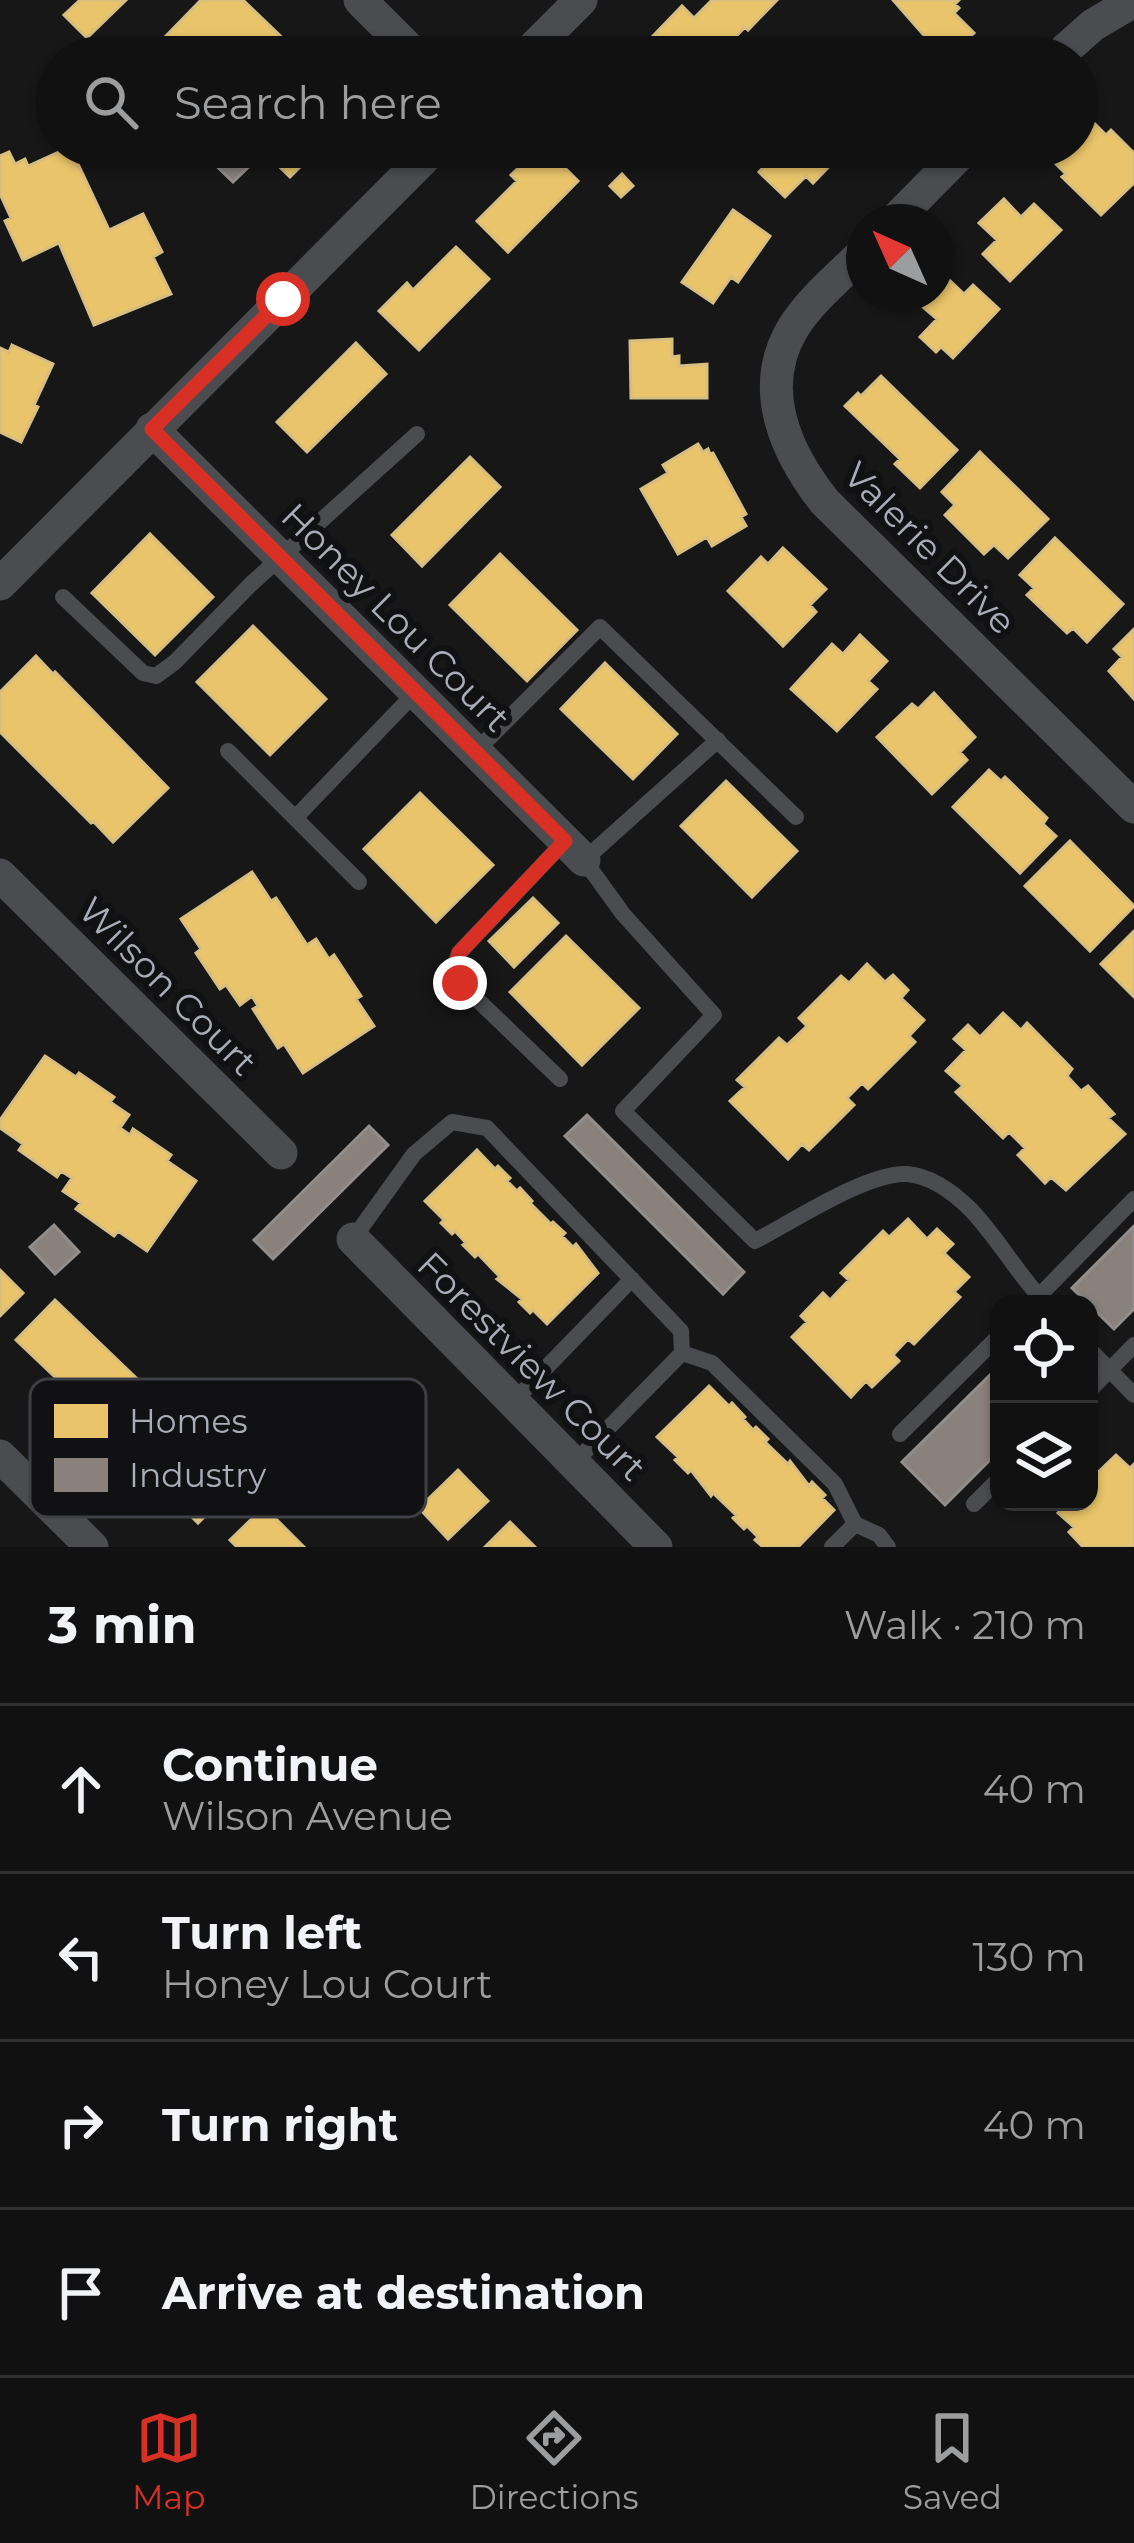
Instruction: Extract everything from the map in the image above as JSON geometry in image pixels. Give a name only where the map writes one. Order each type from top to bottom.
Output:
[{"type":"street","points":[[360,0],[396,36]]},
{"type":"street","points":[[545,36],[580,0]]},
{"type":"street","points":[[1081,36],[1134,1]]},
{"type":"street","points":[[0,584],[414,168]]},
{"type":"street","points":[[911,204],[946,168]]},
{"type":"street","name":"Valerie Drive","points":[[846,271],[794,327],[780,359],[779,421],[789,449],[824,500],[1134,807]]},
{"type":"street","name":"Honey Lou Court","points":[[152,429],[575,850]]},
{"type":"street","name":"Wilson Court","points":[[0,874],[281,1153]]},
{"type":"street","name":"Forestview Court","points":[[353,1239],[656,1547]]},
{"type":"street","points":[[0,1456],[30,1486]]},
{"type":"street","points":[[62,1517],[92,1547]]},
{"type":"lane","points":[[63,596],[143,674],[156,676],[280,556],[417,434]]},
{"type":"lane","points":[[476,751],[600,627],[796,818]]},
{"type":"lane","points":[[296,818],[416,692]]},
{"type":"lane","points":[[560,1079],[460,983],[454,969],[459,953],[575,850],[718,740]]},
{"type":"lane","points":[[228,751],[359,882]]},
{"type":"lane","points":[[575,850],[622,914],[713,1015],[623,1111],[755,1241],[859,1187],[893,1174],[913,1174],[950,1192],[971,1210],[1033,1295]]},
{"type":"lane","points":[[353,1239],[414,1154],[452,1122],[487,1128],[681,1330],[682,1353],[574,1463]]},
{"type":"lane","points":[[1045,1295],[1134,1199]]},
{"type":"lane","points":[[514,1402],[632,1279]]},
{"type":"lane","points":[[900,1434],[990,1345]]},
{"type":"lane","points":[[1098,1382],[1134,1346]]},
{"type":"lane","points":[[682,1353],[712,1363],[836,1484],[855,1524],[879,1535],[888,1547]]},
{"type":"lane","points":[[1098,1357],[1134,1395]]},
{"type":"lane","points":[[974,1504],[990,1489]]},
{"type":"lane","points":[[832,1547],[855,1524]]},
{"type":"building: Homes","points":[[80,0],[126,0],[89,36],[64,15]]},
{"type":"building: Homes","points":[[201,0],[243,0],[280,36],[166,36]]},
{"type":"building: Homes","points":[[712,0],[777,0],[736,36],[653,36],[682,6],[694,18]]},
{"type":"building: Homes","points":[[893,0],[959,0],[954,13],[974,33],[925,36]]},
{"type":"building: Homes","points":[[1098,127],[1106,135],[1111,130],[1134,153],[1134,183],[1101,215],[1062,177],[1066,174],[1060,168],[1098,168]]},
{"type":"building: Homes","points":[[9,152],[15,164],[25,159],[28,166],[36,162],[36,168],[80,168],[109,230],[143,214],[162,252],[153,257],[171,294],[94,325],[59,243],[23,260],[5,221],[11,218],[0,194],[0,156]]},
{"type":"building: Homes","points":[[518,168],[565,168],[578,181],[508,252],[477,221],[517,181],[511,175]]},
{"type":"building: Homes","points":[[763,168],[828,168],[813,183],[806,176],[785,197],[759,172]]},
{"type":"building: Homes","points":[[622,174],[633,186],[621,197],[610,186]]},
{"type":"building: Homes","points":[[1004,199],[1021,217],[1034,204],[1061,230],[1010,281],[983,254],[997,240],[979,223]]},
{"type":"building: Homes","points":[[733,210],[770,236],[738,282],[731,277],[713,303],[682,282]]},
{"type":"building: Homes","points":[[456,247],[489,279],[419,350],[379,311],[407,283],[413,290]]},
{"type":"building: Homes","points":[[954,284],[964,294],[973,285],[999,309],[953,358],[941,347],[936,352],[920,337],[937,319],[929,312],[954,312]]},
{"type":"building: Homes","points":[[672,339],[672,357],[679,356],[679,366],[707,364],[707,398],[631,398],[630,341]]},
{"type":"building: Homes","points":[[356,343],[386,374],[307,452],[277,422]]},
{"type":"building: Homes","points":[[12,345],[53,364],[21,442],[0,432],[0,348],[9,352]]},
{"type":"building: Homes","points":[[881,376],[957,450],[920,488],[895,464],[900,459],[845,406]]},
{"type":"building: Homes","points":[[698,444],[703,452],[713,453],[746,514],[741,517],[746,526],[712,546],[707,537],[678,554],[641,489],[668,473],[663,465]]},
{"type":"building: Homes","points":[[980,452],[1048,519],[1008,558],[994,545],[984,554],[945,515],[955,505],[942,492]]},
{"type":"building: Homes","points":[[470,457],[500,487],[422,566],[392,535]]},
{"type":"building: Homes","points":[[150,534],[213,597],[155,655],[92,593]]},
{"type":"building: Homes","points":[[1055,538],[1123,604],[1087,642],[1073,628],[1067,633],[1027,595],[1034,588],[1020,575]]},
{"type":"building: Homes","points":[[783,548],[826,589],[810,605],[816,612],[783,646],[728,591],[761,557],[768,564]]},
{"type":"building: Homes","points":[[500,554],[577,630],[527,681],[450,605]]},
{"type":"building: Homes","points":[[253,626],[326,699],[270,755],[197,682]]},
{"type":"building: Homes","points":[[1134,629],[1134,699],[1109,671],[1122,657],[1114,649]]},
{"type":"building: Homes","points":[[860,635],[887,661],[868,681],[877,689],[837,731],[791,689],[832,644],[843,654]]},
{"type":"building: Homes","points":[[36,656],[168,788],[113,842],[0,732],[0,692]]},
{"type":"building: Homes","points":[[605,663],[677,734],[633,779],[561,709]]},
{"type":"building: Homes","points":[[934,693],[975,737],[960,752],[967,760],[932,794],[877,737],[912,704],[918,709]]},
{"type":"building: Homes","points":[[989,770],[1001,781],[1005,777],[1047,818],[1043,824],[1056,836],[1020,873],[953,807]]},
{"type":"building: Homes","points":[[726,781],[797,851],[752,897],[681,826]]},
{"type":"building: Homes","points":[[420,793],[493,865],[436,922],[364,849]]},
{"type":"building: Homes","points":[[1070,841],[1134,906],[1090,951],[1025,886]]},
{"type":"building: Homes","points":[[252,872],[307,945],[316,939],[329,959],[334,955],[374,1026],[303,1073],[284,1044],[278,1048],[253,1009],[258,1006],[252,996],[240,1005],[226,985],[220,989],[181,919]]},
{"type":"building: Homes","points":[[533,898],[558,923],[514,967],[489,941]]},
{"type":"building: Homes","points":[[1134,931],[1134,997],[1101,964]]},
{"type":"building: Homes","points":[[566,936],[639,1008],[582,1065],[510,992]]},
{"type":"building: Homes","points":[[867,964],[885,982],[893,975],[908,990],[901,998],[924,1020],[909,1036],[915,1042],[868,1089],[862,1083],[847,1098],[854,1105],[809,1150],[802,1144],[788,1159],[730,1101],[745,1087],[737,1080],[779,1038],[787,1045],[807,1026],[799,1018],[841,976],[849,983]]},
{"type":"building: Homes","points":[[1003,1013],[1021,1030],[1027,1023],[1072,1069],[1067,1076],[1081,1091],[1088,1086],[1114,1114],[1108,1118],[1125,1134],[1066,1190],[1051,1177],[1045,1183],[1018,1155],[1025,1148],[1009,1132],[1003,1138],[956,1092],[963,1086],[946,1071],[966,1050],[954,1039],[968,1025],[980,1037]]},
{"type":"building: Homes","points":[[45,1056],[114,1097],[110,1102],[129,1115],[120,1128],[130,1135],[133,1129],[171,1155],[167,1161],[196,1181],[147,1251],[118,1231],[114,1236],[76,1209],[81,1203],[63,1191],[72,1178],[61,1171],[57,1177],[19,1150],[23,1144],[0,1128],[0,1120]]},
{"type":"building: Homes","points":[[477,1150],[565,1233],[562,1236],[573,1247],[576,1244],[598,1273],[547,1324],[519,1302],[522,1299],[463,1245],[455,1231],[452,1234],[441,1223],[444,1220],[425,1201]]},
{"type":"building: Homes","points":[[908,1219],[927,1239],[937,1229],[953,1244],[944,1253],[969,1277],[954,1292],[960,1297],[914,1344],[908,1339],[893,1355],[899,1361],[872,1387],[866,1381],[851,1397],[792,1337],[807,1322],[801,1316],[823,1293],[830,1300],[849,1280],[841,1273],[883,1231],[889,1237]]},
{"type":"building: Homes","points":[[0,1270],[23,1293],[0,1316]]},
{"type":"building: Homes","points":[[55,1300],[137,1379],[57,1379],[16,1340]]},
{"type":"building: Homes","points":[[709,1386],[729,1406],[732,1403],[788,1464],[790,1461],[809,1486],[812,1482],[834,1510],[798,1547],[763,1547],[657,1437]]},
{"type":"building: Homes","points":[[1116,1455],[1130,1468],[1134,1464],[1134,1547],[1083,1547],[1069,1532],[1074,1527],[1058,1513],[1098,1511],[1098,1472]]},
{"type":"building: Homes","points":[[458,1470],[488,1501],[448,1539],[426,1515],[426,1501]]},
{"type":"building: Homes","points":[[254,1517],[274,1517],[304,1547],[237,1547],[230,1540]]},
{"type":"building: Homes","points":[[510,1522],[535,1547],[485,1547]]},
{"type":"building: Industry","points":[[218,168],[248,168],[233,182]]},
{"type":"building: Industry","points":[[587,1115],[744,1272],[723,1294],[565,1136]]},
{"type":"building: Industry","points":[[369,1126],[388,1145],[273,1259],[254,1240]]},
{"type":"building: Industry","points":[[54,1225],[79,1252],[55,1274],[30,1247]]},
{"type":"building: Industry","points":[[1134,1226],[1134,1309],[1114,1329],[1098,1313],[1098,1295],[1079,1295],[1072,1288]]},
{"type":"building: Industry","points":[[990,1375],[990,1460],[945,1505],[902,1462]]},
{"type":"route","points":[[283,299],[152,429],[565,841],[459,953],[454,969],[460,983]]}]
